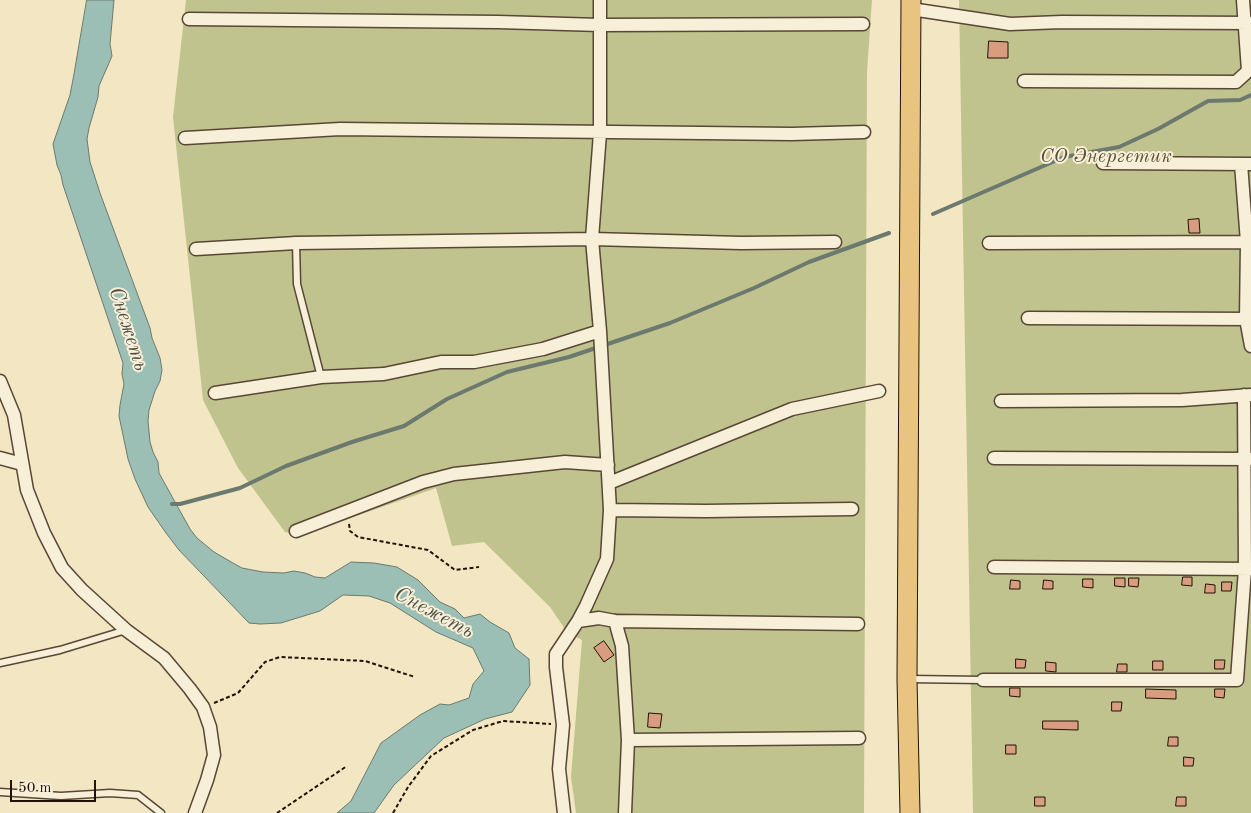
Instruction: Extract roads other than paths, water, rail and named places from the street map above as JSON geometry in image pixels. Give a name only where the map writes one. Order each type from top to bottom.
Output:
[{"type":"main road","points":[[910,813],[907,678],[911,5]]},
{"type":"street","points":[[564,813],[559,769],[562,724],[556,654],[578,621],[607,559],[610,510],[600,331],[592,239],[600,133],[600,0]]},
{"type":"street","points":[[1024,81],[1236,82],[1248,71],[1248,23],[1243,0]]},
{"type":"street","points":[[911,5],[1010,24],[1062,22],[1248,23]]},
{"type":"street","points":[[189,19],[498,22],[600,25],[863,24]]},
{"type":"street","points":[[186,138],[340,129],[600,133],[792,134],[864,132]]},
{"type":"street","points":[[1103,163],[1246,164],[1251,346]]},
{"type":"street","points":[[196,249],[296,243],[592,239],[741,243],[835,242]]},
{"type":"street","points":[[989,243],[1249,242]]},
{"type":"street","points":[[1028,318],[1249,320]]},
{"type":"street","points":[[215,394],[321,377],[384,374],[441,362],[474,362],[543,349],[600,331]]},
{"type":"street","points":[[0,385],[14,415],[27,490],[44,533],[62,568],[82,590],[126,630],[164,658],[203,707],[210,727],[214,755],[195,813]]},
{"type":"street","points":[[609,483],[792,409],[879,391]]},
{"type":"street","points":[[983,680],[1237,680],[1248,569],[1247,395],[1182,400],[1001,401]]},
{"type":"street","points":[[0,458],[22,464]]},
{"type":"street","points":[[994,458],[1248,459]]},
{"type":"street","points":[[296,531],[423,482],[454,474],[565,462],[608,464]]},
{"type":"street","points":[[610,510],[852,509]]},
{"type":"street","points":[[994,567],[1248,569]]},
{"type":"street","points":[[578,621],[599,618],[615,621],[858,624]]},
{"type":"street","points":[[615,621],[622,646],[628,740],[625,813]]},
{"type":"street","points":[[628,740],[858,738]]},
{"type":"lane","points":[[296,243],[297,284],[321,377]]},
{"type":"lane","points":[[0,663],[60,650],[126,630]]},
{"type":"lane","points":[[907,678],[983,680]]},
{"type":"lane","points":[[0,792],[61,796],[110,793],[138,795],[161,813]]},
{"type":"water","name":"Снежеть","points":[[87,0],[114,0],[110,44],[112,56],[99,86],[87,139],[90,162],[160,358],[162,370],[160,381],[149,410],[150,442],[158,462],[159,473],[190,529],[197,538],[214,552],[242,568],[263,572],[284,573],[294,571],[325,578],[351,562],[397,567],[418,580],[440,602],[455,609],[464,618],[480,614],[509,633],[515,648],[529,659],[530,685],[512,712],[485,719],[444,738],[394,785],[374,813],[337,813],[351,801],[381,743],[420,715],[440,704],[449,705],[469,698],[473,684],[484,671],[473,648],[436,632],[390,603],[369,596],[343,595],[320,611],[281,623],[249,623],[179,550],[148,507],[128,459],[119,416],[124,384],[122,374],[123,363],[63,185],[53,144],[70,95]]},
{"type":"waterway","points":[[933,214],[1064,157],[1119,147],[1158,129],[1208,101],[1240,100],[1251,95]]},
{"type":"waterway","points":[[172,504],[180,504],[240,488],[286,466],[352,442],[404,426],[447,399],[507,372],[569,357],[670,323],[754,288],[809,262],[889,233]]},
{"type":"park label","name":"СО Энергетик","points":[[1106,157]]}]
